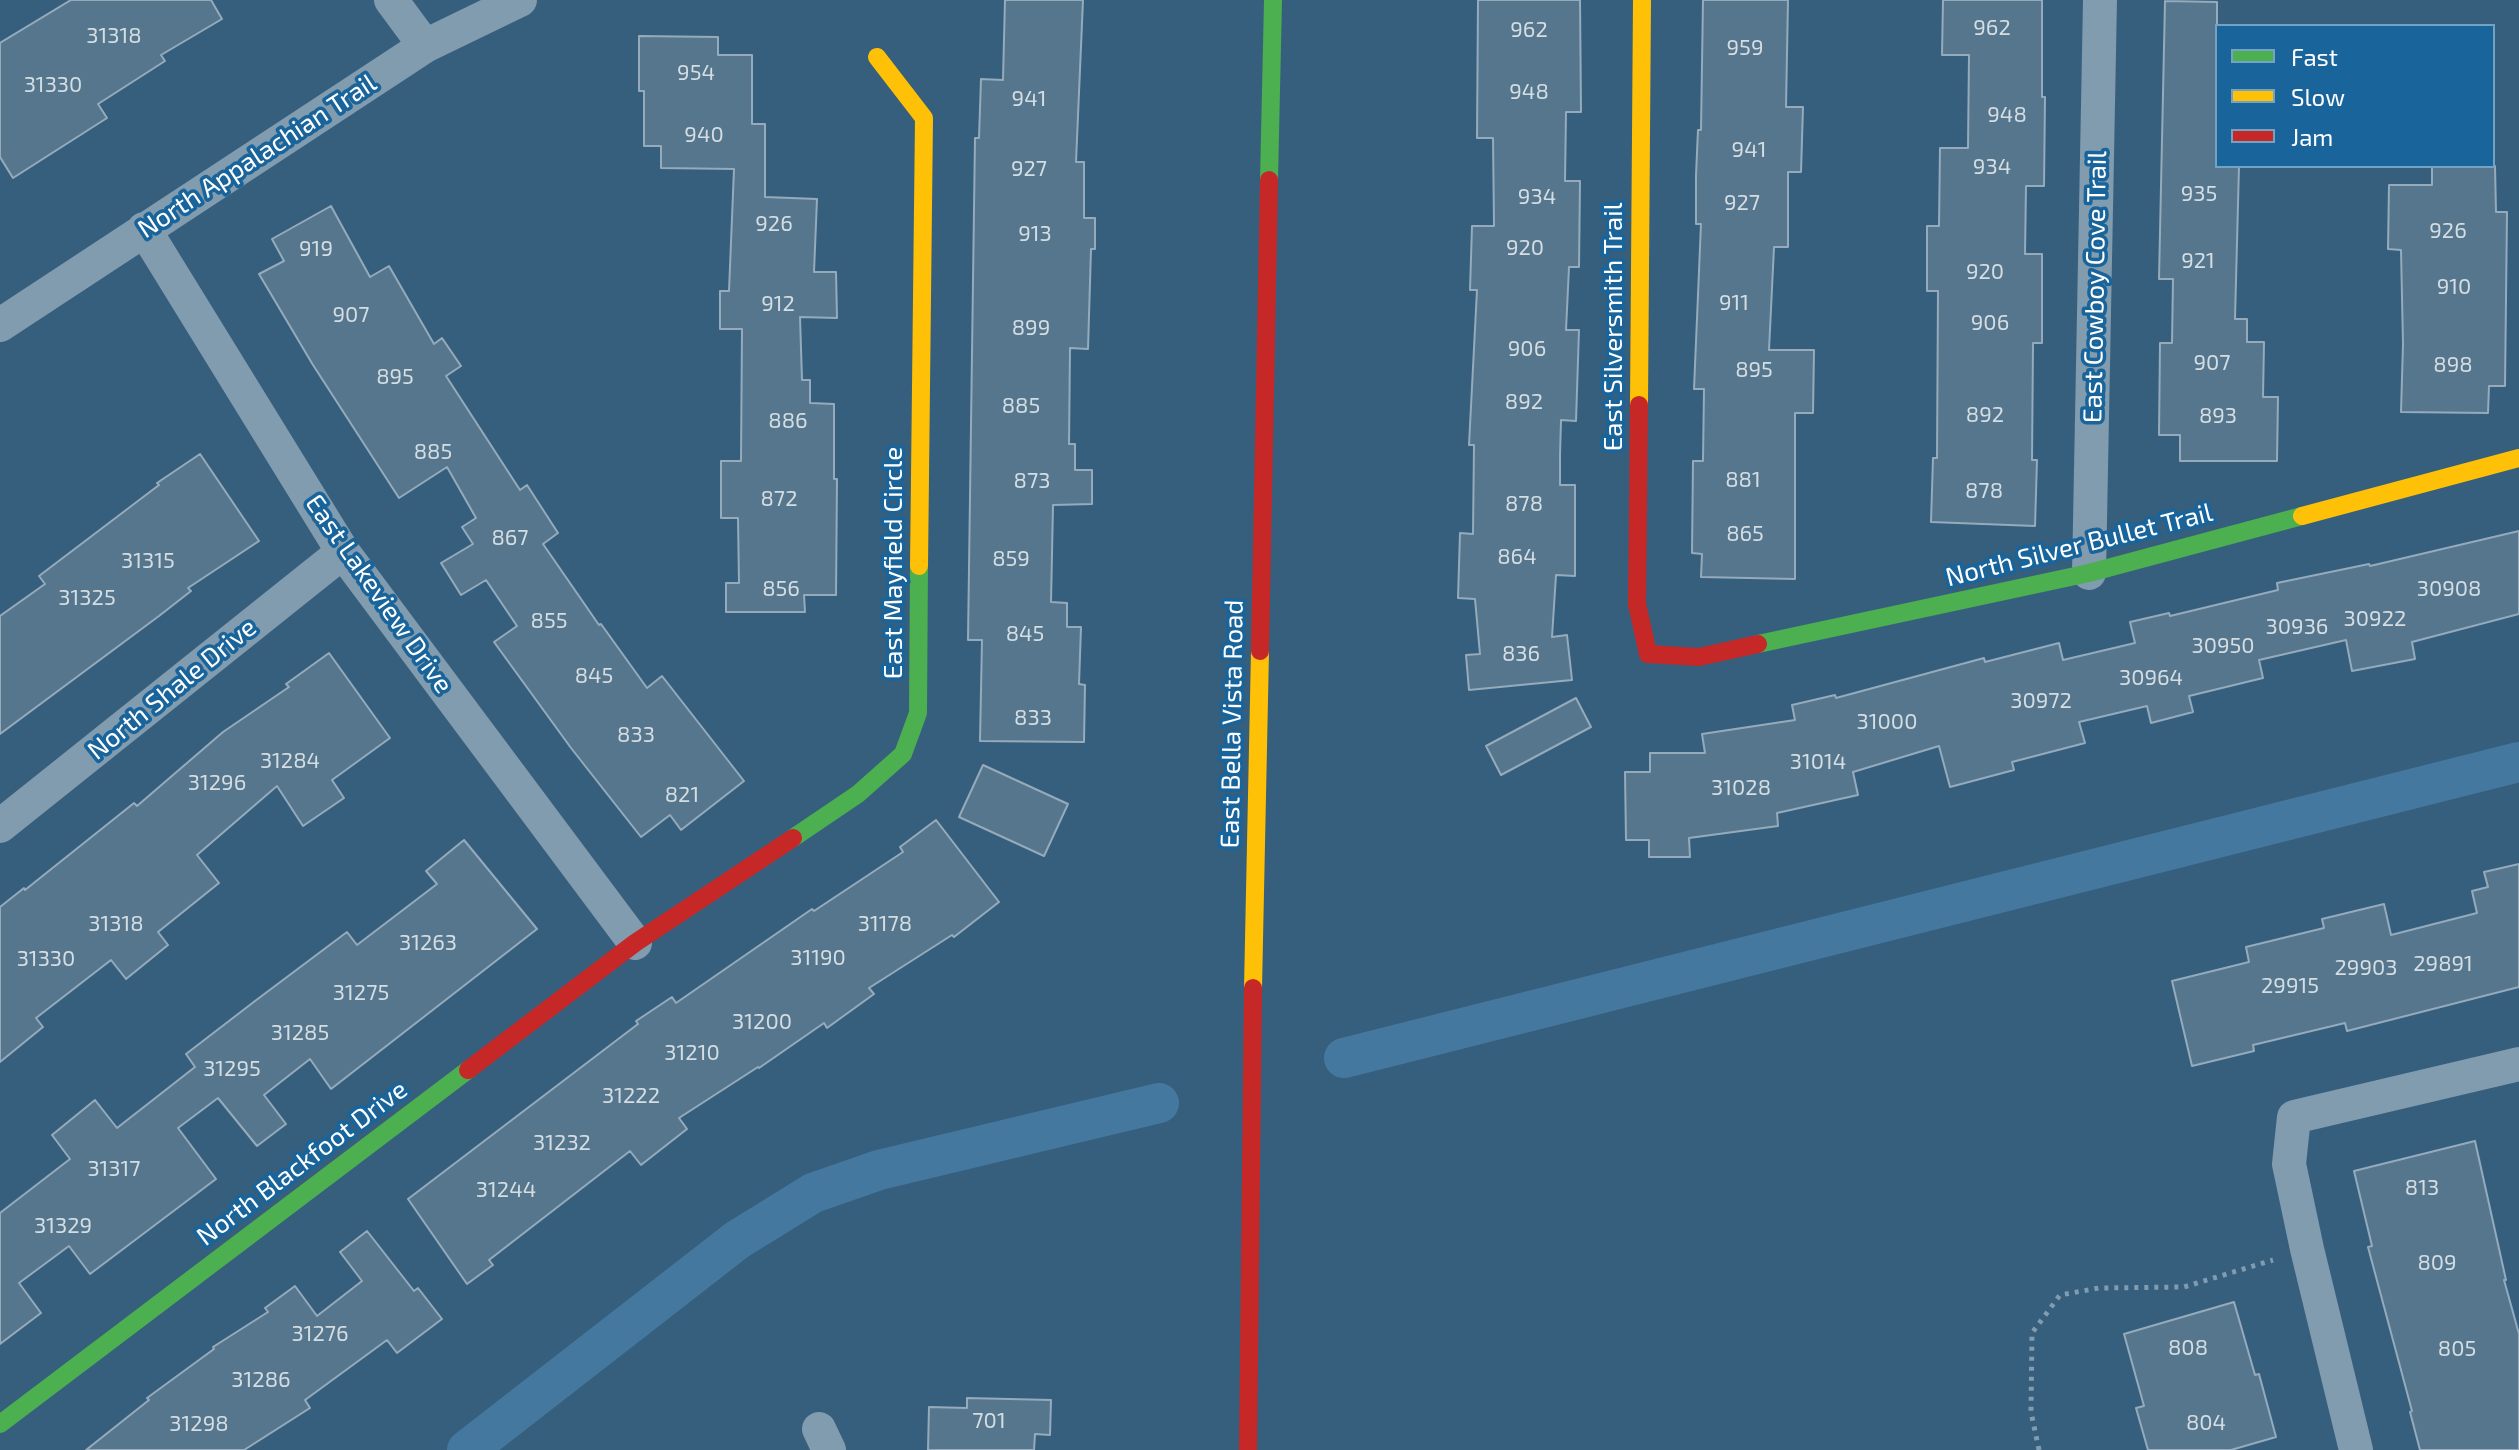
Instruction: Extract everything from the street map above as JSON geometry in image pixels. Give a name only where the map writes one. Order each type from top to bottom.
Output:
[{"type":"street","points":[[391,0],[425,46]]},
{"type":"street","name":"North Appalachian Trail","points":[[0,325],[425,46],[520,0]]},
{"type":"street","name":"East Bella Vista Road","points":[[1248,1450],[1249,1170],[1273,0]]},
{"type":"street","name":"East Silversmith Trail","points":[[1642,0],[1637,604],[1648,654]]},
{"type":"street","name":"East Cowboy Cove Trail","points":[[2089,573],[2100,0]]},
{"type":"street","name":"East Mayfield Circle","points":[[635,943],[858,794],[903,754],[918,713],[924,118],[877,57]]},
{"type":"street","name":"East Lakeview Drive","points":[[144,229],[343,552],[635,943]]},
{"type":"street","name":"North Silver Bullet Trail","points":[[1648,654],[1699,657],[2089,573],[2519,458]]},
{"type":"street","name":"North Shale Drive","points":[[0,826],[343,552]]},
{"type":"street","name":"North Blackfoot Drive","points":[[0,1424],[635,943]]},
{"type":"street","points":[[2356,1450],[2289,1164],[2294,1117],[2519,1064]]},
{"type":"path","points":[[2039,1450],[2031,1412],[2032,1333],[2060,1295],[2099,1288],[2184,1287],[2307,1249]]},
{"type":"building","points":[[71,0],[211,0],[222,19],[161,55],[165,61],[98,104],[107,118],[13,178],[0,157],[0,43]]},
{"type":"building","points":[[1005,0],[1083,0],[1076,162],[1084,162],[1084,218],[1095,218],[1095,249],[1091,249],[1088,349],[1070,348],[1069,444],[1075,444],[1075,470],[1092,470],[1092,504],[1053,505],[1051,602],[1067,603],[1067,627],[1081,627],[1079,684],[1085,685],[1084,742],[980,741],[982,640],[968,640],[975,138],[979,138],[981,79],[1003,80]]},
{"type":"building","points":[[1478,0],[1580,0],[1581,112],[1566,112],[1565,181],[1580,181],[1579,267],[1569,267],[1566,330],[1579,330],[1576,421],[1561,420],[1560,455],[1560,485],[1575,485],[1575,576],[1556,575],[1552,637],[1567,635],[1572,680],[1469,690],[1466,655],[1480,654],[1475,599],[1458,598],[1460,533],[1473,534],[1474,445],[1469,445],[1477,290],[1470,290],[1472,226],[1494,226],[1493,138],[1477,138]]},
{"type":"building","points":[[1703,0],[1788,0],[1786,107],[1803,107],[1801,172],[1788,172],[1788,247],[1774,247],[1769,350],[1814,350],[1813,413],[1795,413],[1795,579],[1701,577],[1702,554],[1692,553],[1693,461],[1703,461],[1704,389],[1694,389],[1701,224],[1696,224],[1696,175],[1698,130],[1701,130]]},
{"type":"building","points":[[1943,0],[2042,0],[2044,186],[2026,186],[2025,254],[2042,254],[2042,343],[2033,343],[2032,460],[2037,460],[2035,526],[1931,522],[1933,458],[1937,458],[1938,291],[1927,291],[1927,226],[1939,226],[1940,148],[1968,148],[1969,55],[1942,55]]},
{"type":"building","points":[[2165,1],[2217,2],[2215,168],[2239,168],[2235,319],[2247,319],[2247,342],[2264,342],[2263,397],[2278,397],[2277,461],[2180,461],[2180,435],[2159,435],[2160,343],[2172,343],[2173,279],[2159,279]]},
{"type":"building","points":[[639,36],[718,37],[718,55],[752,55],[752,124],[765,124],[765,197],[817,199],[814,272],[836,272],[837,318],[800,317],[802,380],[810,380],[810,403],[834,404],[836,595],[804,595],[805,612],[726,612],[726,583],[739,583],[738,518],[721,518],[721,461],[741,461],[742,329],[720,329],[720,291],[729,291],[734,169],[661,168],[661,146],[644,146],[644,91],[639,91]]},
{"type":"building","points":[[2495,166],[2496,212],[2507,212],[2505,386],[2489,386],[2488,413],[2401,412],[2401,250],[2388,249],[2389,185],[2432,185],[2432,168]]},
{"type":"building","points":[[331,206],[370,277],[389,266],[434,344],[442,338],[461,366],[446,376],[520,490],[527,485],[558,533],[543,544],[599,625],[647,688],[662,676],[744,781],[681,830],[670,815],[641,837],[571,748],[494,642],[517,626],[486,580],[461,595],[441,563],[473,544],[462,527],[476,518],[447,467],[399,498],[313,365],[259,274],[284,261],[272,239]]},
{"type":"building","points":[[200,454],[259,541],[188,588],[191,591],[159,616],[0,734],[0,616],[45,584],[39,576],[159,485],[157,483]]},
{"type":"building","points":[[2519,531],[2519,614],[2412,642],[2415,659],[2352,671],[2346,640],[2259,660],[2263,678],[2189,696],[2193,712],[2151,723],[2147,706],[2079,722],[2085,743],[2012,762],[2014,770],[1950,787],[1939,746],[1853,772],[1858,795],[1777,813],[1778,826],[1689,838],[1690,857],[1649,857],[1649,840],[1626,840],[1625,772],[1650,772],[1650,753],[1705,753],[1702,734],[1795,720],[1792,705],[1835,695],[1836,698],[1984,658],[1985,662],[2059,643],[2063,660],[2135,643],[2130,622],[2169,613],[2170,616],[2278,590],[2277,583],[2370,566]]},
{"type":"building","points":[[329,653],[390,738],[332,780],[344,798],[303,826],[277,786],[197,855],[219,883],[158,932],[168,945],[126,979],[111,960],[36,1018],[43,1027],[0,1062],[0,907],[134,803],[137,806],[223,732],[289,687],[286,684]]},
{"type":"building","points":[[1576,698],[1591,727],[1501,775],[1486,746]]},
{"type":"building","points":[[983,765],[1068,804],[1044,856],[959,817]]},
{"type":"building","points":[[936,820],[999,902],[954,937],[952,935],[869,988],[874,994],[827,1028],[824,1023],[679,1118],[687,1129],[641,1165],[630,1151],[489,1260],[493,1265],[467,1284],[408,1199],[638,1024],[636,1021],[672,997],[676,1003],[812,909],[814,911],[903,852],[900,847]]},
{"type":"building","points":[[464,840],[537,929],[331,1089],[310,1059],[264,1095],[286,1124],[257,1146],[218,1098],[178,1128],[216,1179],[90,1274],[69,1246],[19,1283],[41,1313],[0,1344],[0,1213],[70,1159],[52,1135],[95,1100],[117,1128],[195,1067],[186,1054],[255,1001],[347,932],[357,945],[437,884],[426,871]]},
{"type":"building","points":[[2519,864],[2519,987],[2347,1031],[2345,1023],[2253,1045],[2254,1051],[2192,1066],[2172,981],[2249,962],[2246,947],[2324,928],[2322,919],[2384,904],[2391,935],[2477,913],[2472,891],[2488,887],[2484,872]]},
{"type":"building","points":[[2475,1141],[2504,1280],[2519,1334],[2519,1450],[2420,1450],[2368,1247],[2372,1246],[2354,1171]]},
{"type":"building","points":[[367,1231],[414,1291],[418,1288],[442,1319],[397,1353],[387,1340],[305,1400],[310,1408],[244,1450],[86,1450],[213,1347],[268,1312],[265,1308],[295,1286],[317,1316],[362,1281],[340,1252]]},
{"type":"building","points":[[2234,1302],[2255,1375],[2259,1374],[2276,1437],[2231,1450],[2148,1450],[2136,1408],[2144,1406],[2124,1334]]},
{"type":"building","points":[[967,1398],[1051,1400],[1050,1435],[1035,1434],[1034,1450],[928,1450],[929,1407],[967,1408]]},
{"type":"waterway","points":[[1344,1058],[2519,762]]},
{"type":"waterway","points":[[467,1450],[737,1240],[813,1193],[879,1170],[1159,1103]]},
{"type":"traffic: fast","points":[[1269,180],[1273,0]]},
{"type":"traffic: fast","points":[[1758,644],[2089,573],[2302,516]]},
{"type":"traffic: fast","points":[[793,838],[858,794],[903,754],[918,713],[919,566]]},
{"type":"traffic: fast","points":[[0,1424],[468,1070]]},
{"type":"traffic: slow","points":[[1639,405],[1642,0]]},
{"type":"traffic: slow","points":[[877,57],[924,118],[919,566]]},
{"type":"traffic: slow","points":[[2302,516],[2519,458]]},
{"type":"traffic: slow","points":[[1253,988],[1260,651]]},
{"type":"traffic: jam","points":[[1260,651],[1269,180]]},
{"type":"traffic: jam","points":[[1639,405],[1637,604],[1648,654],[1699,657],[1758,644]]},
{"type":"traffic: jam","points":[[468,1070],[635,943],[793,838]]},
{"type":"traffic: jam","points":[[1248,1450],[1253,988]]}]
